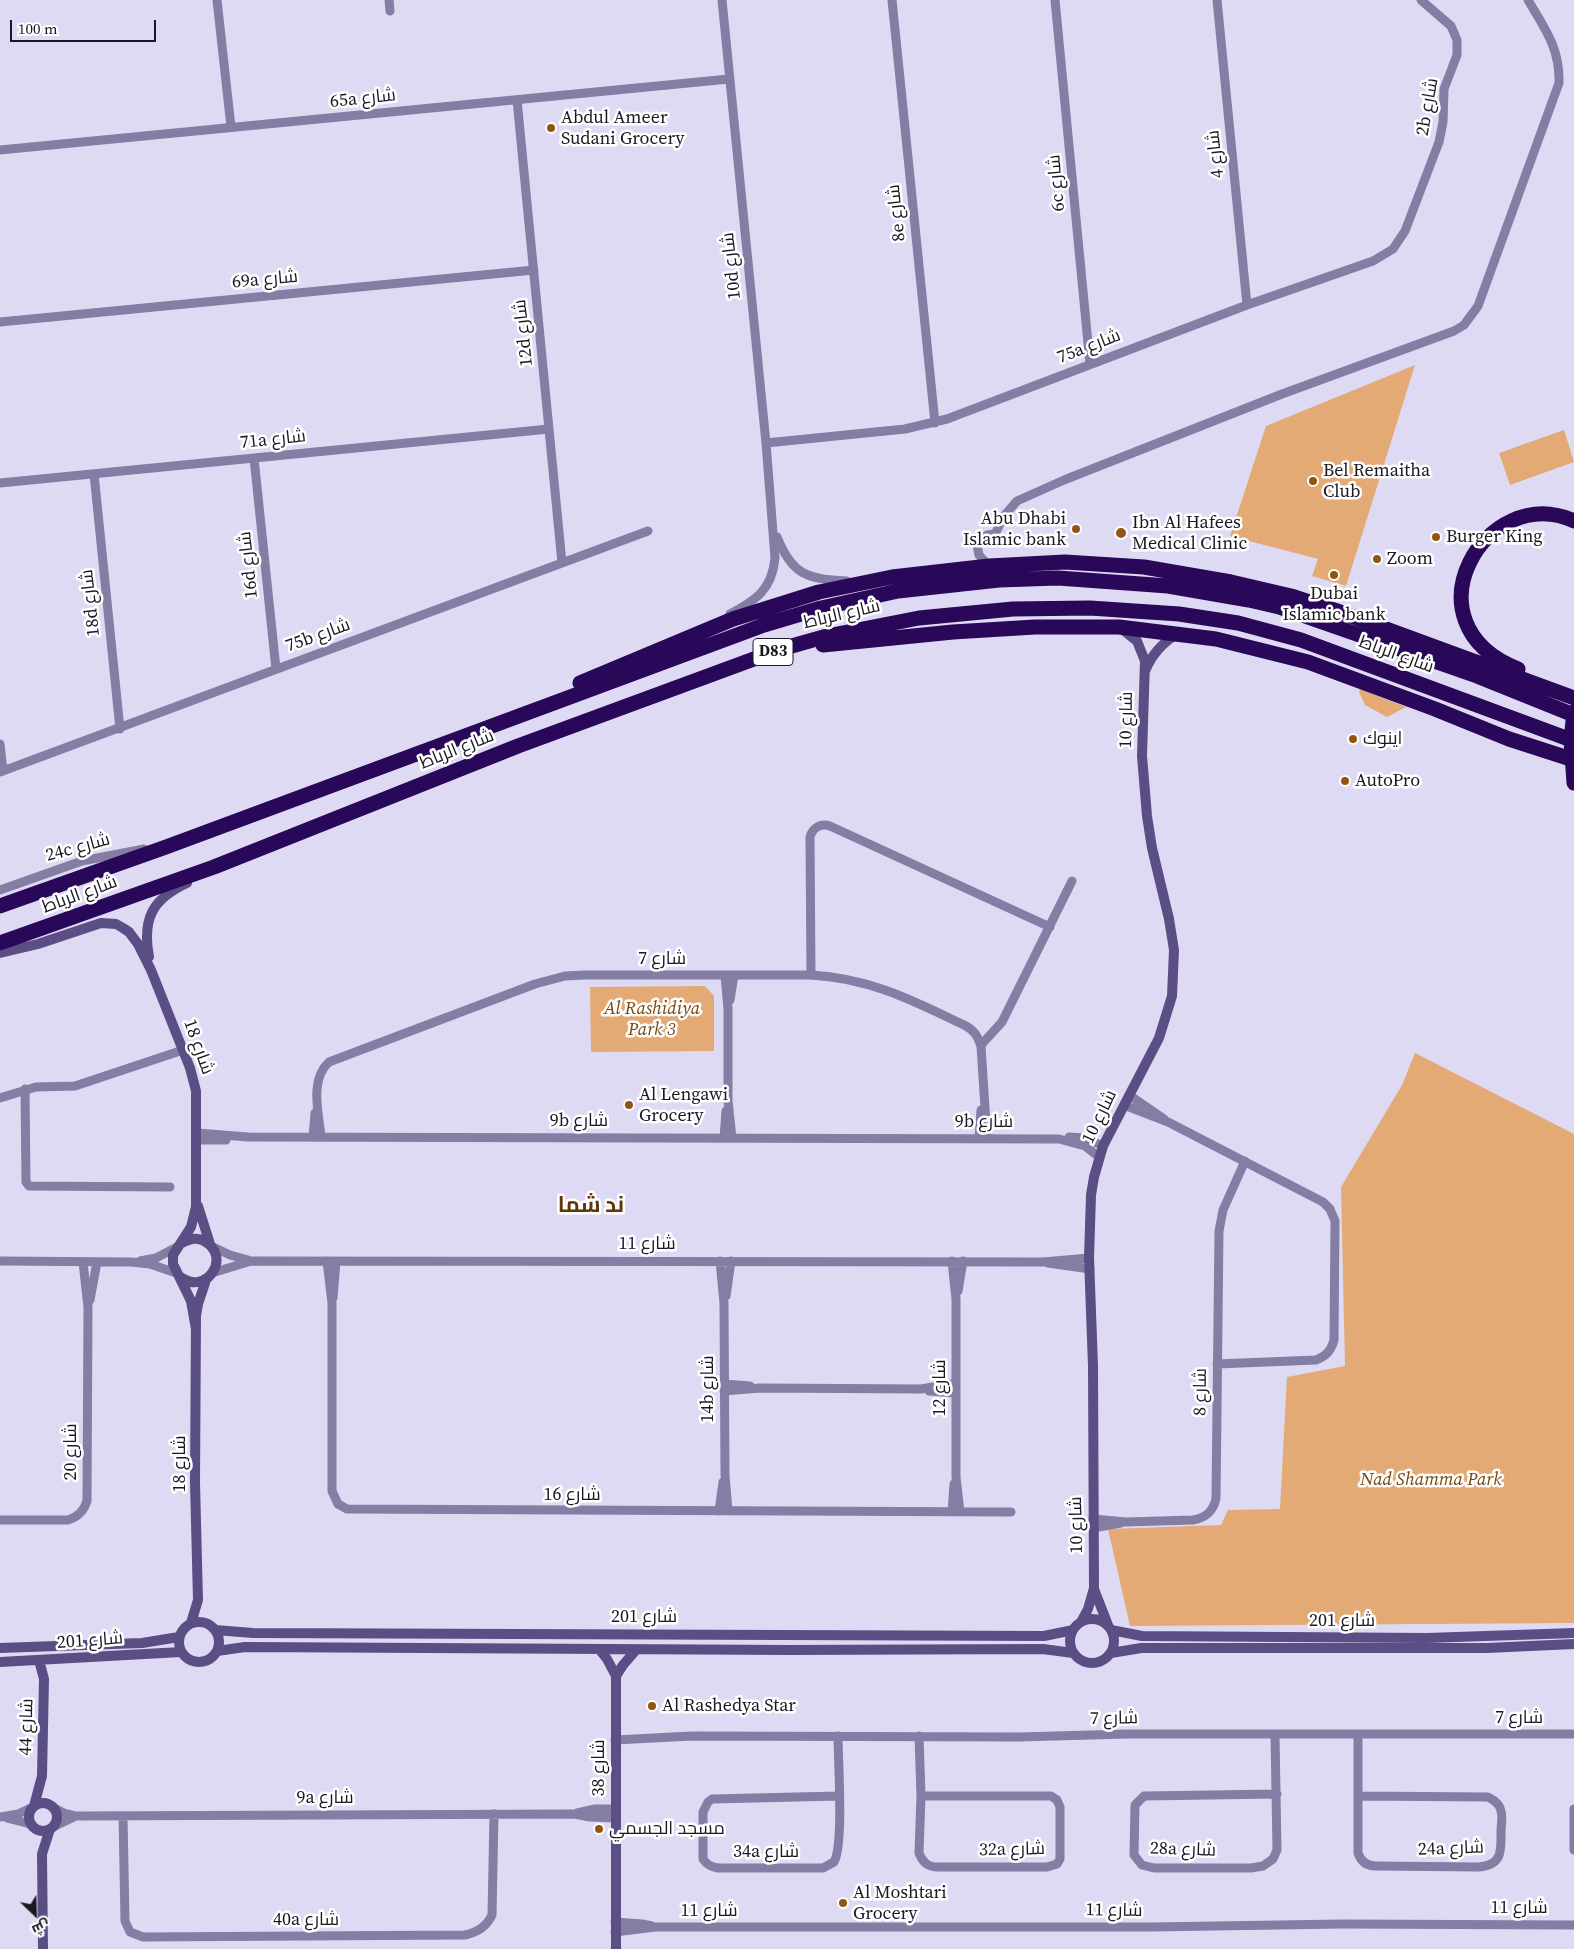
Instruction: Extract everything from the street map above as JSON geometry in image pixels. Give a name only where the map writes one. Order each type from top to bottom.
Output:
[{"type":"highway","points":[[1573,521],[1546,514],[1518,519],[1494,532],[1476,550],[1466,570],[1461,593],[1464,616],[1473,638],[1489,653],[1513,667],[1556,684],[1574,705],[1571,740],[1574,784]]},
{"type":"highway","points":[[509,719],[578,684],[692,636],[776,604],[863,582],[989,566],[1065,562],[1144,567],[1231,582],[1291,596],[1340,612],[1574,705]]},
{"type":"highway","name":"شارع الرباط","points":[[0,906],[166,847],[764,625],[821,608],[898,591],[999,580],[1058,578],[1168,586],[1279,607],[1477,676],[1574,705]]},
{"type":"highway","name":"شارع الرباط","points":[[0,943],[214,867],[518,746],[781,649],[873,626],[966,612],[1090,608],[1179,614],[1238,623],[1301,640],[1574,741]]},
{"type":"highway","points":[[781,649],[1007,628],[1119,627],[1177,634],[1216,640],[1308,662],[1516,741],[1574,760]]},
{"type":"highway","points":[[1516,741],[1534,754],[1574,771]]},
{"type":"street","points":[[217,0],[231,127]]},
{"type":"street","points":[[389,0],[390,11]]},
{"type":"street","name":"10d شارع","points":[[692,636],[754,600],[767,586],[774,568],[774,529],[722,0]]},
{"type":"street","name":"8e شارع","points":[[892,0],[934,423]]},
{"type":"street","name":"6c شارع","points":[[1055,0],[1090,364]]},
{"type":"street","name":"شارع 4","points":[[1217,0],[1247,305]]},
{"type":"street","name":"2b شارع","points":[[1405,231],[1439,142],[1443,122],[1444,89],[1455,63],[1458,48],[1451,26],[1420,0]]},
{"type":"street","points":[[989,566],[980,555],[977,545],[987,535],[996,534],[1004,516],[1017,500],[1262,402],[1443,335],[1464,325],[1478,306],[1560,83],[1560,66],[1556,50],[1528,0]]},
{"type":"street","name":"65a شارع","points":[[0,150],[729,79]]},
{"type":"street","name":"12d شارع","points":[[517,100],[562,563]]},
{"type":"street","name":"75a شارع","points":[[766,443],[905,429],[934,423],[1247,305],[1380,258],[1393,250],[1405,231]]},
{"type":"street","name":"69a شارع","points":[[0,322],[534,270]]},
{"type":"street","name":"71a شارع","points":[[0,483],[549,429]]},
{"type":"street","name":"16d شارع","points":[[254,458],[276,669]]},
{"type":"street","name":"18d شارع","points":[[94,474],[120,729]]},
{"type":"street","name":"10d شارع","points":[[774,529],[784,555],[790,563],[805,575],[825,580],[863,582]]},
{"type":"street","name":"75b شارع","points":[[1,771],[120,729],[648,531]]},
{"type":"street","name":"شارع 10","points":[[1081,1622],[1088,1609],[1094,1588],[1090,1195],[1101,1152],[1159,1038],[1172,996],[1174,965],[1172,934],[1152,848],[1147,816],[1142,756],[1145,672],[1143,656],[1137,641],[1119,627]]},
{"type":"street","name":"شارع 10","points":[[1145,672],[1155,652],[1162,644],[1177,634]]},
{"type":"street","points":[[0,744],[1,771]]},
{"type":"street","points":[[811,974],[810,837],[816,827],[823,825],[830,826],[1050,927]]},
{"type":"street","name":"24c شارع","points":[[0,890],[82,861],[124,852],[166,847]]},
{"type":"street","name":"شارع 18","points":[[152,970],[146,931],[151,914],[163,897],[202,876],[214,867]]},
{"type":"street","points":[[981,1045],[1002,1022],[1072,881]]},
{"type":"street","name":"شارع 18","points":[[0,953],[38,944],[93,924],[108,923],[122,928],[134,937],[152,970],[190,1068],[196,1091],[196,1198],[191,1227],[178,1246]]},
{"type":"street","name":"شارع 7","points":[[317,1137],[318,1081],[325,1065],[333,1060],[545,981],[585,975],[811,974],[846,978],[884,988],[966,1026],[975,1033]]},
{"type":"street","points":[[728,1138],[729,975]]},
{"type":"street","points":[[983,1139],[981,1045],[975,1033],[990,1030],[1002,1022]]},
{"type":"street","points":[[0,1098],[25,1089],[43,1086],[76,1086],[183,1050]]},
{"type":"street","points":[[25,1089],[26,1182],[28,1186],[170,1187]]},
{"type":"street","points":[[1129,1095],[1168,1122]]},
{"type":"street","points":[[1124,1105],[1168,1122],[1323,1202],[1330,1208],[1334,1221],[1334,1340],[1330,1350],[1322,1358],[1316,1360],[1218,1361]]},
{"type":"street","name":"9b شارع","points":[[197,1137],[1059,1138],[1101,1152]]},
{"type":"street","name":"شارع 8","points":[[1093,1524],[1193,1520],[1203,1517],[1213,1507],[1216,1498],[1219,1231],[1223,1210],[1232,1187],[1248,1163]]},
{"type":"street","name":"شارع 18","points":[[196,1198],[201,1221],[210,1245]]},
{"type":"street","points":[[0,1262],[132,1262],[150,1264],[195,1283],[209,1276],[216,1259],[210,1245],[195,1238],[156,1258],[132,1262]]},
{"type":"street","name":"شارع 11","points":[[210,1245],[230,1255],[251,1261],[1043,1262],[1090,1258]]},
{"type":"street","points":[[177,1274],[172,1264],[173,1255],[178,1246]]},
{"type":"street","name":"شارع 11","points":[[209,1276],[251,1261]]},
{"type":"street","name":"شارع 16","points":[[331,1261],[332,1491],[335,1500],[343,1507],[352,1511],[1011,1512]]},
{"type":"street","name":"14b شارع","points":[[720,1261],[724,1303],[724,1511]]},
{"type":"street","name":"14b شارع","points":[[724,1303],[731,1261]]},
{"type":"street","name":"شارع 12","points":[[952,1261],[956,1299],[956,1512]]},
{"type":"street","name":"شارع 12","points":[[956,1299],[963,1261]]},
{"type":"street","name":"شارع 20","points":[[0,1520],[68,1520],[78,1515],[85,1506],[87,1495],[88,1307],[83,1262]]},
{"type":"street","name":"شارع 20","points":[[88,1307],[97,1262]]},
{"type":"street","name":"شارع 11","points":[[1043,1262],[1062,1267],[1090,1270]]},
{"type":"street","name":"شارع 18","points":[[177,1274],[191,1301],[196,1329]]},
{"type":"street","name":"شارع 18","points":[[191,1623],[198,1600],[196,1329],[198,1304],[209,1276]]},
{"type":"street","points":[[921,1389],[956,1383]]},
{"type":"street","points":[[724,1388],[921,1389],[956,1394]]},
{"type":"street","name":"شارع 10","points":[[1094,1588],[1110,1628]]},
{"type":"street","name":"شارع 18","points":[[198,1600],[211,1627]]},
{"type":"street","points":[[1095,1619],[1110,1628],[1115,1641],[1111,1653],[1102,1662],[1083,1662],[1073,1653],[1070,1644],[1073,1630],[1081,1622],[1095,1619]]},
{"type":"street","points":[[199,1622],[211,1627],[219,1642],[217,1651],[206,1660],[197,1662],[188,1659],[181,1652],[179,1637],[183,1629],[191,1623],[199,1622]]},
{"type":"street","name":"شارع 201","points":[[211,1627],[253,1632],[1044,1636],[1073,1630]]},
{"type":"street","name":"شارع 201","points":[[1110,1628],[1142,1636],[1427,1638],[1574,1633]]},
{"type":"street","name":"شارع 201","points":[[0,1648],[151,1642],[179,1637]]},
{"type":"street","name":"شارع 201","points":[[1111,1653],[1141,1648],[1487,1648],[1574,1644]]},
{"type":"street","name":"شارع 201","points":[[217,1651],[245,1647],[599,1650],[1044,1649],[1073,1653]]},
{"type":"street","points":[[599,1650],[607,1659],[616,1676],[636,1650]]},
{"type":"street","name":"شارع 201","points":[[0,1662],[181,1652]]},
{"type":"street","name":"شارع 44","points":[[34,1807],[42,1776],[44,1679],[39,1660]]},
{"type":"street","name":"شارع 44","points":[[44,1679],[52,1660]]},
{"type":"street","name":"شارع 38","points":[[616,1676],[616,1949]]},
{"type":"street","name":"شارع 7","points":[[615,1737],[642,1734],[654,1737],[1574,1734]]},
{"type":"street","name":"28a شارع","points":[[1275,1735],[1277,1794],[1277,1850],[1273,1859],[1263,1866],[1147,1867],[1142,1865],[1134,1855],[1135,1805],[1144,1796],[1277,1794]]},
{"type":"street","name":"24a شارع","points":[[1358,1735],[1358,1796],[1358,1853],[1363,1862],[1369,1866],[1488,1866],[1500,1856],[1501,1811],[1496,1802],[1488,1796],[1358,1796]]},
{"type":"street","name":"34a شارع","points":[[838,1736],[839,1796],[838,1849],[837,1856],[829,1866],[818,1868],[718,1868],[707,1864],[704,1859],[703,1812],[708,1802],[712,1799],[839,1796]]},
{"type":"street","name":"32a شارع","points":[[920,1736],[921,1796],[919,1853],[922,1860],[928,1865],[938,1867],[1048,1867],[1058,1864],[1060,1859],[1060,1806],[1057,1800],[1050,1796],[921,1796]]},
{"type":"street","name":"شارع 44","points":[[42,1776],[51,1806]]},
{"type":"street","points":[[2,1817],[18,1814],[43,1803],[51,1806],[57,1817],[42,1854]]},
{"type":"street","name":"9a شارع","points":[[51,1806],[64,1813],[76,1816],[574,1814],[596,1818],[615,1813]]},
{"type":"street","points":[[34,1807],[29,1817],[42,1854],[43,1949]]},
{"type":"street","points":[[1574,1809],[1574,1850]]},
{"type":"street","name":"40a شارع","points":[[123,1816],[125,1921],[130,1932],[143,1937],[465,1934],[477,1932],[486,1925],[492,1915],[494,1814]]},
{"type":"street","name":"9a شارع","points":[[51,1828],[76,1816]]},
{"type":"street","points":[[2,1817],[43,1831],[51,1828]]},
{"type":"street","name":"شارع 11","points":[[615,1927],[642,1924],[655,1927],[1152,1927],[1300,1924],[1574,1925]]},
{"type":"green space","name":"Bel Remaitha Club","points":[[1415,365],[1346,586],[1312,576],[1318,559],[1230,536],[1266,426]]},
{"type":"green space","points":[[1564,430],[1574,462],[1510,485],[1499,453]]},
{"type":"green space","points":[[1360,689],[1406,707],[1387,717],[1365,705],[1359,692]]},
{"type":"green space","name":"Al Rashidiya Park 3","points":[[705,986],[714,996],[714,1051],[591,1052],[590,987]]},
{"type":"green space","name":"Nad Shamma Park","points":[[1415,1053],[1574,1134],[1574,1623],[1130,1626],[1108,1529],[1221,1525],[1228,1510],[1280,1509],[1287,1377],[1345,1366],[1341,1187],[1402,1085]]},
{"type":"place","name":"Abdul Ameer Sudani Grocery","points":[[551,128]]},
{"type":"place","name":"Bel Remaitha Club","points":[[1313,481]]},
{"type":"place","name":"Abu Dhabi Islamic bank","points":[[1076,529]]},
{"type":"place","name":"Ibn Al Hafees Medical Clinic","points":[[1121,533]]},
{"type":"place","name":"Burger King","points":[[1436,537]]},
{"type":"place","name":"Zoom","points":[[1377,559]]},
{"type":"place","name":"Dubai Islamic bank","points":[[1334,575]]},
{"type":"place","name":"اينوك","points":[[1353,739]]},
{"type":"place","name":"AutoPro","points":[[1345,781]]},
{"type":"place","name":"Al Lengawi Grocery","points":[[629,1105]]},
{"type":"place","name":"Al Rashedya Star","points":[[652,1706]]},
{"type":"place","name":"مسجد الجسمي","points":[[599,1829]]},
{"type":"place","name":"Al Moshtari Grocery","points":[[843,1903]]},
{"type":"district","name":"ند شما","points":[[591,1206]]}]
